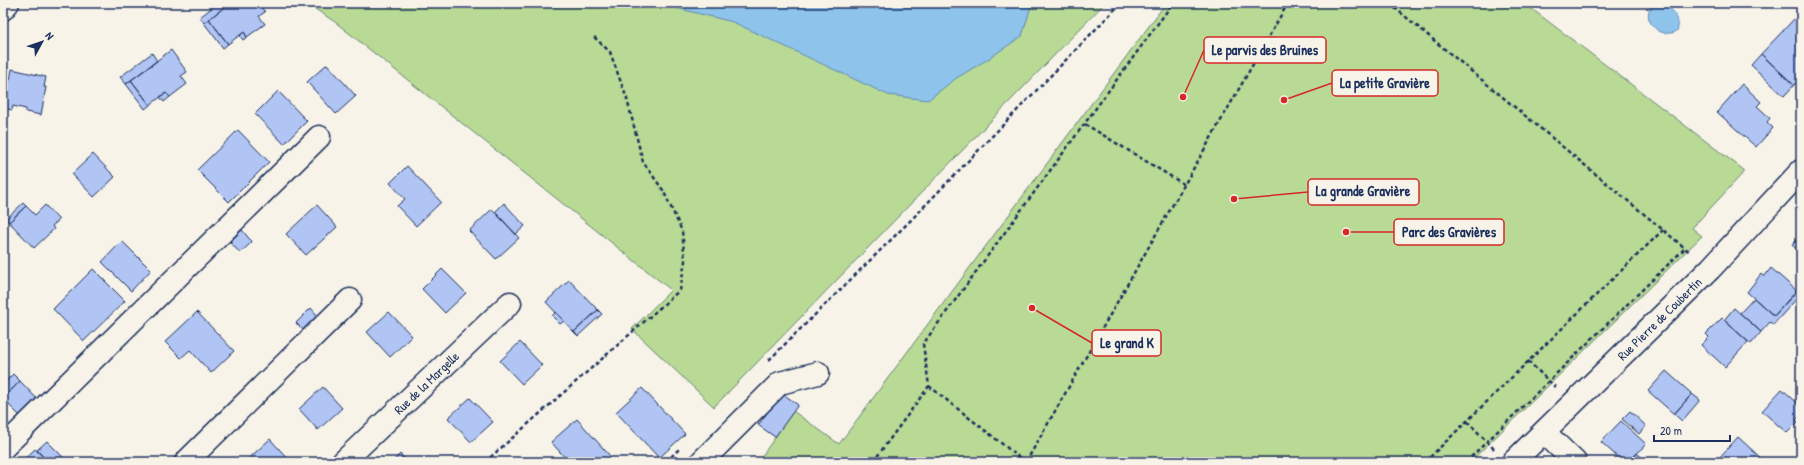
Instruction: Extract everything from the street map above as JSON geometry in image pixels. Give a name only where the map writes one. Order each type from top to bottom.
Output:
[{"type":"street","points":[[3,8],[8,3]]},
{"type":"street","points":[[3,448],[319,136]]},
{"type":"street","name":"Rue Pierre de Coubertin","points":[[1505,457],[1544,432],[1710,269],[1801,172]]},
{"type":"street","points":[[186,462],[350,300]]},
{"type":"street","name":"Rue de la Margelle","points":[[343,462],[510,303]]},
{"type":"street","points":[[702,462],[780,383],[818,373]]},
{"type":"street","points":[[1544,432],[1576,462]]},
{"type":"path","points":[[766,363],[911,220],[1121,3]]},
{"type":"path","points":[[1173,3],[923,344],[929,386],[1026,462],[1288,3]]},
{"type":"path","points":[[1389,3],[1710,269]]},
{"type":"path","points":[[485,462],[680,290],[685,261],[682,231],[663,190],[643,162],[627,99],[610,52],[592,35]]},
{"type":"path","points":[[1084,124],[1185,185]]},
{"type":"path","points":[[1425,462],[1663,230]]},
{"type":"path","points":[[1466,462],[1685,248]]},
{"type":"path","points":[[1528,361],[1572,405]]},
{"type":"path","points":[[873,462],[929,386]]},
{"type":"path","points":[[1467,421],[1486,442],[1505,457]]},
{"type":"path","points":[[666,462],[682,446]]},
{"type":"green space","points":[[306,3],[1105,3],[714,407],[632,329],[671,290],[335,22]]},
{"type":"green space","points":[[1166,3],[1524,3],[1745,171],[1692,228],[1702,236],[1470,462],[758,462],[793,411],[839,444]]},
{"type":"water","points":[[656,3],[1032,3],[1022,36],[955,79],[928,100],[888,95],[733,22]]},
{"type":"water","points":[[1657,3],[1667,6],[1677,17],[1677,31],[1669,33],[1662,32],[1651,24],[1649,12],[1651,7]]},
{"type":"building","points":[[218,3],[230,3],[204,23],[200,17]]},
{"type":"building","points":[[230,3],[258,3],[265,12],[259,16],[265,24],[247,37],[244,32],[228,44],[209,19]]},
{"type":"building","points":[[1795,18],[1801,23],[1801,78],[1794,85],[1761,54]]},
{"type":"building","points":[[209,19],[228,44],[223,48],[204,23]]},
{"type":"building","points":[[244,32],[247,37],[243,40],[240,36]]},
{"type":"building","points":[[171,50],[187,72],[181,76],[187,84],[170,97],[166,93],[150,105],[131,80]]},
{"type":"building","points":[[152,53],[157,61],[126,84],[120,77]]},
{"type":"building","points":[[1761,54],[1794,85],[1784,96],[1751,65]]},
{"type":"building","points":[[327,64],[356,96],[336,114],[307,82]]},
{"type":"building","points":[[12,69],[46,77],[44,87],[46,87],[41,115],[26,112],[26,109],[13,106],[12,110],[3,108],[3,95],[6,79],[10,80]]},
{"type":"building","points":[[131,80],[150,105],[145,109],[126,84]]},
{"type":"building","points":[[1742,84],[1761,102],[1757,106],[1770,118],[1767,122],[1773,128],[1756,147],[1717,112]]},
{"type":"building","points":[[278,91],[307,121],[284,144],[255,114]]},
{"type":"building","points":[[166,93],[170,97],[164,102],[160,97]]},
{"type":"building","points":[[238,130],[269,162],[229,202],[197,170]]},
{"type":"building","points":[[93,154],[115,177],[94,197],[72,174]]},
{"type":"building","points":[[407,166],[441,202],[416,226],[397,206],[405,199],[390,183]]},
{"type":"building","points":[[23,203],[26,206],[9,222],[6,219]]},
{"type":"building","points":[[504,203],[525,226],[516,234],[495,212]]},
{"type":"building","points":[[45,205],[59,220],[52,226],[54,229],[34,248],[9,222],[26,206],[35,215]]},
{"type":"building","points":[[317,205],[337,227],[306,255],[286,234]]},
{"type":"building","points":[[492,209],[519,238],[496,259],[469,231]]},
{"type":"building","points":[[242,230],[252,242],[240,253],[230,242]]},
{"type":"building","points":[[1801,236],[1801,253],[1792,245]]},
{"type":"building","points":[[122,241],[151,270],[131,291],[102,262]]},
{"type":"building","points":[[1771,268],[1797,291],[1774,316],[1747,292],[1761,274],[1764,277]]},
{"type":"building","points":[[93,269],[125,301],[84,341],[53,309]]},
{"type":"building","points":[[442,269],[466,293],[445,313],[422,289]]},
{"type":"building","points":[[569,280],[598,310],[574,332],[546,302]]},
{"type":"building","points":[[1796,291],[1800,295],[1773,325],[1770,322],[1761,332],[1740,313],[1754,298],[1774,316]]},
{"type":"building","points":[[311,308],[318,316],[303,330],[296,323]]},
{"type":"building","points":[[1734,308],[1761,332],[1751,344],[1724,320]]},
{"type":"building","points":[[598,310],[602,314],[578,336],[574,332]]},
{"type":"building","points":[[197,312],[234,351],[211,373],[190,350],[181,358],[165,342]]},
{"type":"building","points":[[389,312],[412,336],[390,357],[367,332]]},
{"type":"building","points":[[556,312],[564,321],[560,324],[552,316]]},
{"type":"building","points":[[1722,318],[1748,342],[1725,367],[1701,345],[1709,337],[1706,334]]},
{"type":"building","points":[[520,342],[542,365],[522,384],[500,361]]},
{"type":"building","points":[[1666,371],[1692,394],[1674,414],[1648,391]]},
{"type":"building","points":[[13,374],[20,381],[3,398],[3,384]]},
{"type":"building","points":[[20,381],[39,401],[22,418],[3,399]]},
{"type":"building","points":[[323,387],[342,408],[318,430],[299,409]]},
{"type":"building","points":[[642,388],[685,434],[659,458],[616,412]]},
{"type":"building","points":[[1782,389],[1801,406],[1801,414],[1796,420],[1798,422],[1787,433],[1762,411]]},
{"type":"building","points":[[782,393],[798,405],[775,437],[758,425]]},
{"type":"building","points":[[1692,394],[1700,400],[1682,421],[1674,414]]},
{"type":"building","points":[[470,398],[493,422],[471,442],[448,418]]},
{"type":"building","points":[[1630,411],[1646,426],[1639,434],[1622,419]]},
{"type":"building","points":[[577,419],[611,457],[606,462],[569,462],[551,442]]},
{"type":"building","points":[[1621,421],[1646,444],[1629,462],[1623,462],[1601,442]]},
{"type":"building","points":[[1738,437],[1762,459],[1760,462],[1722,462],[1718,459]]},
{"type":"building","points":[[270,439],[289,460],[286,462],[245,462]]},
{"type":"building","points":[[47,441],[68,462],[48,462],[37,450]]},
{"type":"building","points":[[35,449],[48,462],[21,462]]},
{"type":"building","points":[[1637,453],[1647,462],[1629,462]]},
{"type":"building","points":[[400,454],[408,462],[392,462]]},
{"type":"place","name":"Le parvis des Bruines","points":[[1183,97]]},
{"type":"place","name":"La petite Gravière","points":[[1284,100]]},
{"type":"place","name":"La grande Gravière","points":[[1234,199]]},
{"type":"place","name":"Parc des Gravières","points":[[1346,232]]},
{"type":"place","name":"Le grand K","points":[[1032,308]]}]
